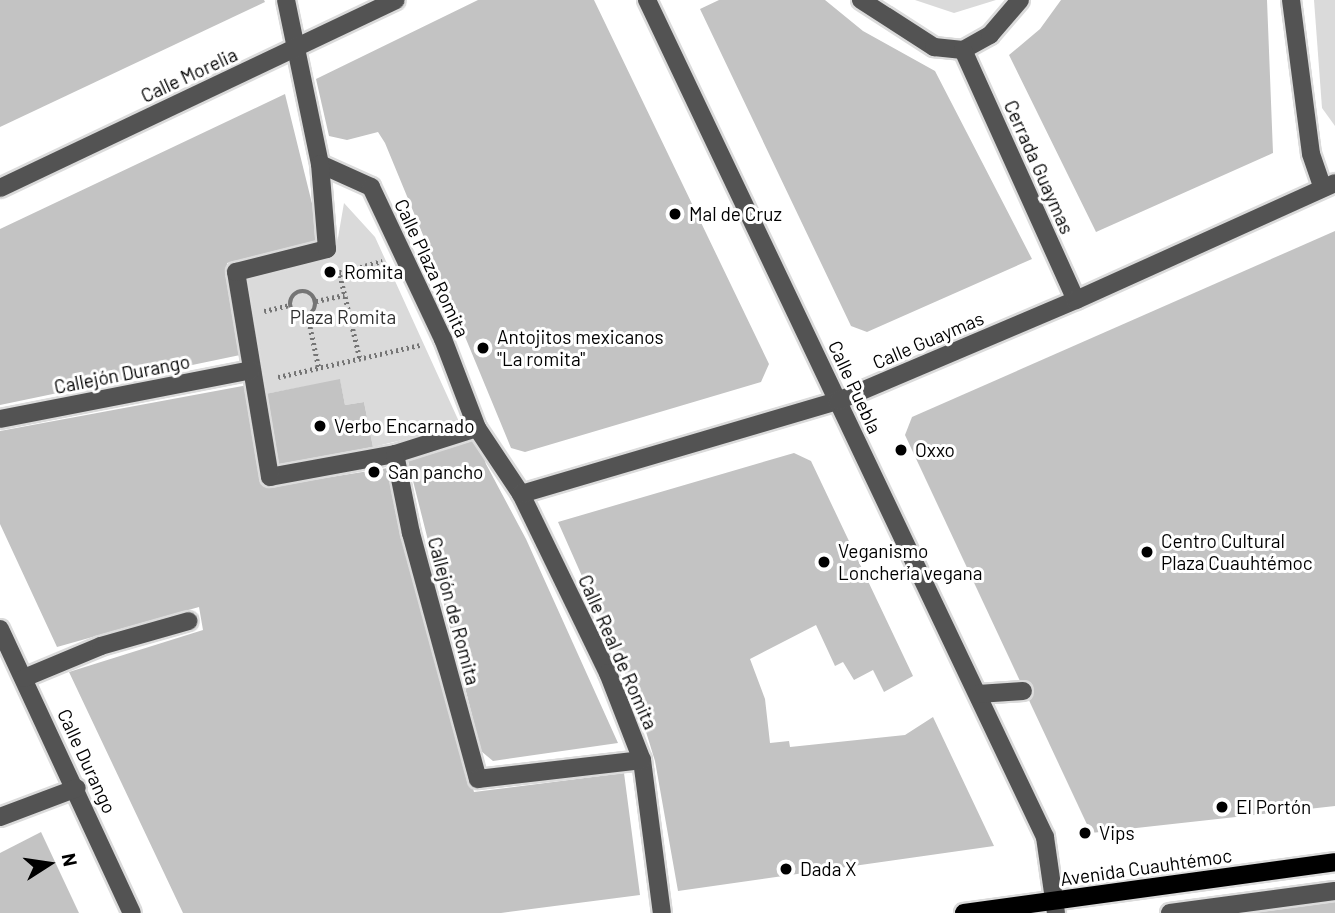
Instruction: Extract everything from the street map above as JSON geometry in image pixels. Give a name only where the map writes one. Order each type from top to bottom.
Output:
[{"type":"main road","name":"Avenida Cuauhtémoc","points":[[964,913],[1056,907],[1335,862]]},
{"type":"street","points":[[286,0],[320,164],[327,249],[236,272],[270,477],[395,454],[477,428]]},
{"type":"street","name":"Calle Morelia","points":[[0,188],[396,0]]},
{"type":"street","name":"Calle Puebla","points":[[647,0],[1045,836],[1056,907]]},
{"type":"street","points":[[861,0],[934,47],[963,50],[990,35],[1020,0]]},
{"type":"street","points":[[1292,0],[1311,154],[1329,186]]},
{"type":"street","name":"Cerrada Guaymas","points":[[963,50],[1076,300]]},
{"type":"street","name":"Calle Plaza Romita","points":[[320,164],[371,187],[406,255],[443,339],[477,428]]},
{"type":"street","name":"Calle Guaymas","points":[[521,494],[838,401],[1076,300],[1329,186]]},
{"type":"street","name":"Callejón Durango","points":[[0,419],[252,376]]},
{"type":"street","name":"Calle Real de Romita","points":[[477,428],[521,494],[608,673],[642,760],[662,913]]},
{"type":"street","name":"Callejón de Romita","points":[[395,454],[411,533],[478,779],[642,760]]},
{"type":"street","points":[[13,669],[189,621]]},
{"type":"street","name":"Calle Durango","points":[[0,629],[13,669],[77,788],[132,913]]},
{"type":"street","points":[[978,694],[1023,691]]},
{"type":"street","points":[[0,817],[77,788]]},
{"type":"street","points":[[1170,913],[1335,891]]},
{"type":"path","points":[[339,272],[406,255]]},
{"type":"path","points":[[337,264],[360,359]]},
{"type":"path","points":[[308,316],[293,312],[292,298],[305,291],[316,301]]},
{"type":"path","points":[[319,368],[308,316],[316,301],[344,295]]},
{"type":"path","points":[[252,376],[319,368],[443,339]]},
{"type":"green space","points":[[915,0],[996,0],[954,13]]},
{"type":"green space","points":[[1314,0],[1335,0],[1335,126],[1322,108]]},
{"type":"green space","name":"Plaza Romita","points":[[344,203],[375,237],[461,426],[373,447],[364,402],[345,405],[340,380],[265,394],[241,280],[335,255]]},
{"type":"building","points":[[0,0],[264,0],[265,2],[0,127]]},
{"type":"building","points":[[478,0],[594,0],[769,364],[761,382],[525,452],[511,448],[385,143],[378,132],[347,140],[329,136],[316,79]]},
{"type":"building","points":[[719,0],[825,0],[863,31],[935,71],[1032,259],[867,332],[851,326],[700,9]]},
{"type":"building","points":[[1061,0],[1267,0],[1273,153],[1096,232],[1009,55],[1040,29]]},
{"type":"building","points":[[285,94],[322,244],[227,263],[245,354],[0,405],[0,229]]},
{"type":"building","name":"Centro Cultural Plaza Cuauhtémoc","points":[[1335,231],[1335,806],[1091,833],[905,435],[912,417]]},
{"type":"building","name":"Verbo Encarnado","points":[[340,379],[345,405],[364,402],[373,447],[278,465],[265,394]]},
{"type":"building","points":[[248,385],[267,487],[388,468],[399,524],[474,792],[624,773],[640,895],[501,913],[183,913],[69,672],[203,630],[199,607],[57,647],[0,524],[0,431]]},
{"type":"building","points":[[478,439],[486,464],[526,539],[618,743],[493,761],[481,751],[407,457]]},
{"type":"building","points":[[794,453],[811,461],[913,676],[884,692],[873,670],[854,680],[843,662],[835,666],[816,625],[750,659],[765,699],[770,743],[789,741],[790,747],[905,735],[933,717],[994,846],[678,891],[655,761],[635,696],[558,522]]},
{"type":"building","points":[[41,832],[79,913],[0,913],[0,853]]},
{"type":"building","points":[[1335,894],[1335,913],[1216,913]]},
{"type":"place","name":"Mal de Cruz","points":[[675,214]]},
{"type":"place","name":"Romita","points":[[330,272]]},
{"type":"place","name":"Antojitos mexicanos \"La romita\"","points":[[483,348]]},
{"type":"place","name":"Verbo Encarnado","points":[[320,426]]},
{"type":"place","name":"Oxxo","points":[[901,450]]},
{"type":"place","name":"San pancho","points":[[374,472]]},
{"type":"place","name":"Centro Cultural Plaza Cuauhtémoc","points":[[1147,552]]},
{"type":"place","name":"Veganismo Lonchería vegana","points":[[824,562]]},
{"type":"place","name":"El Portón","points":[[1222,807]]},
{"type":"place","name":"Vips","points":[[1085,833]]},
{"type":"place","name":"Dada X","points":[[786,869]]}]
